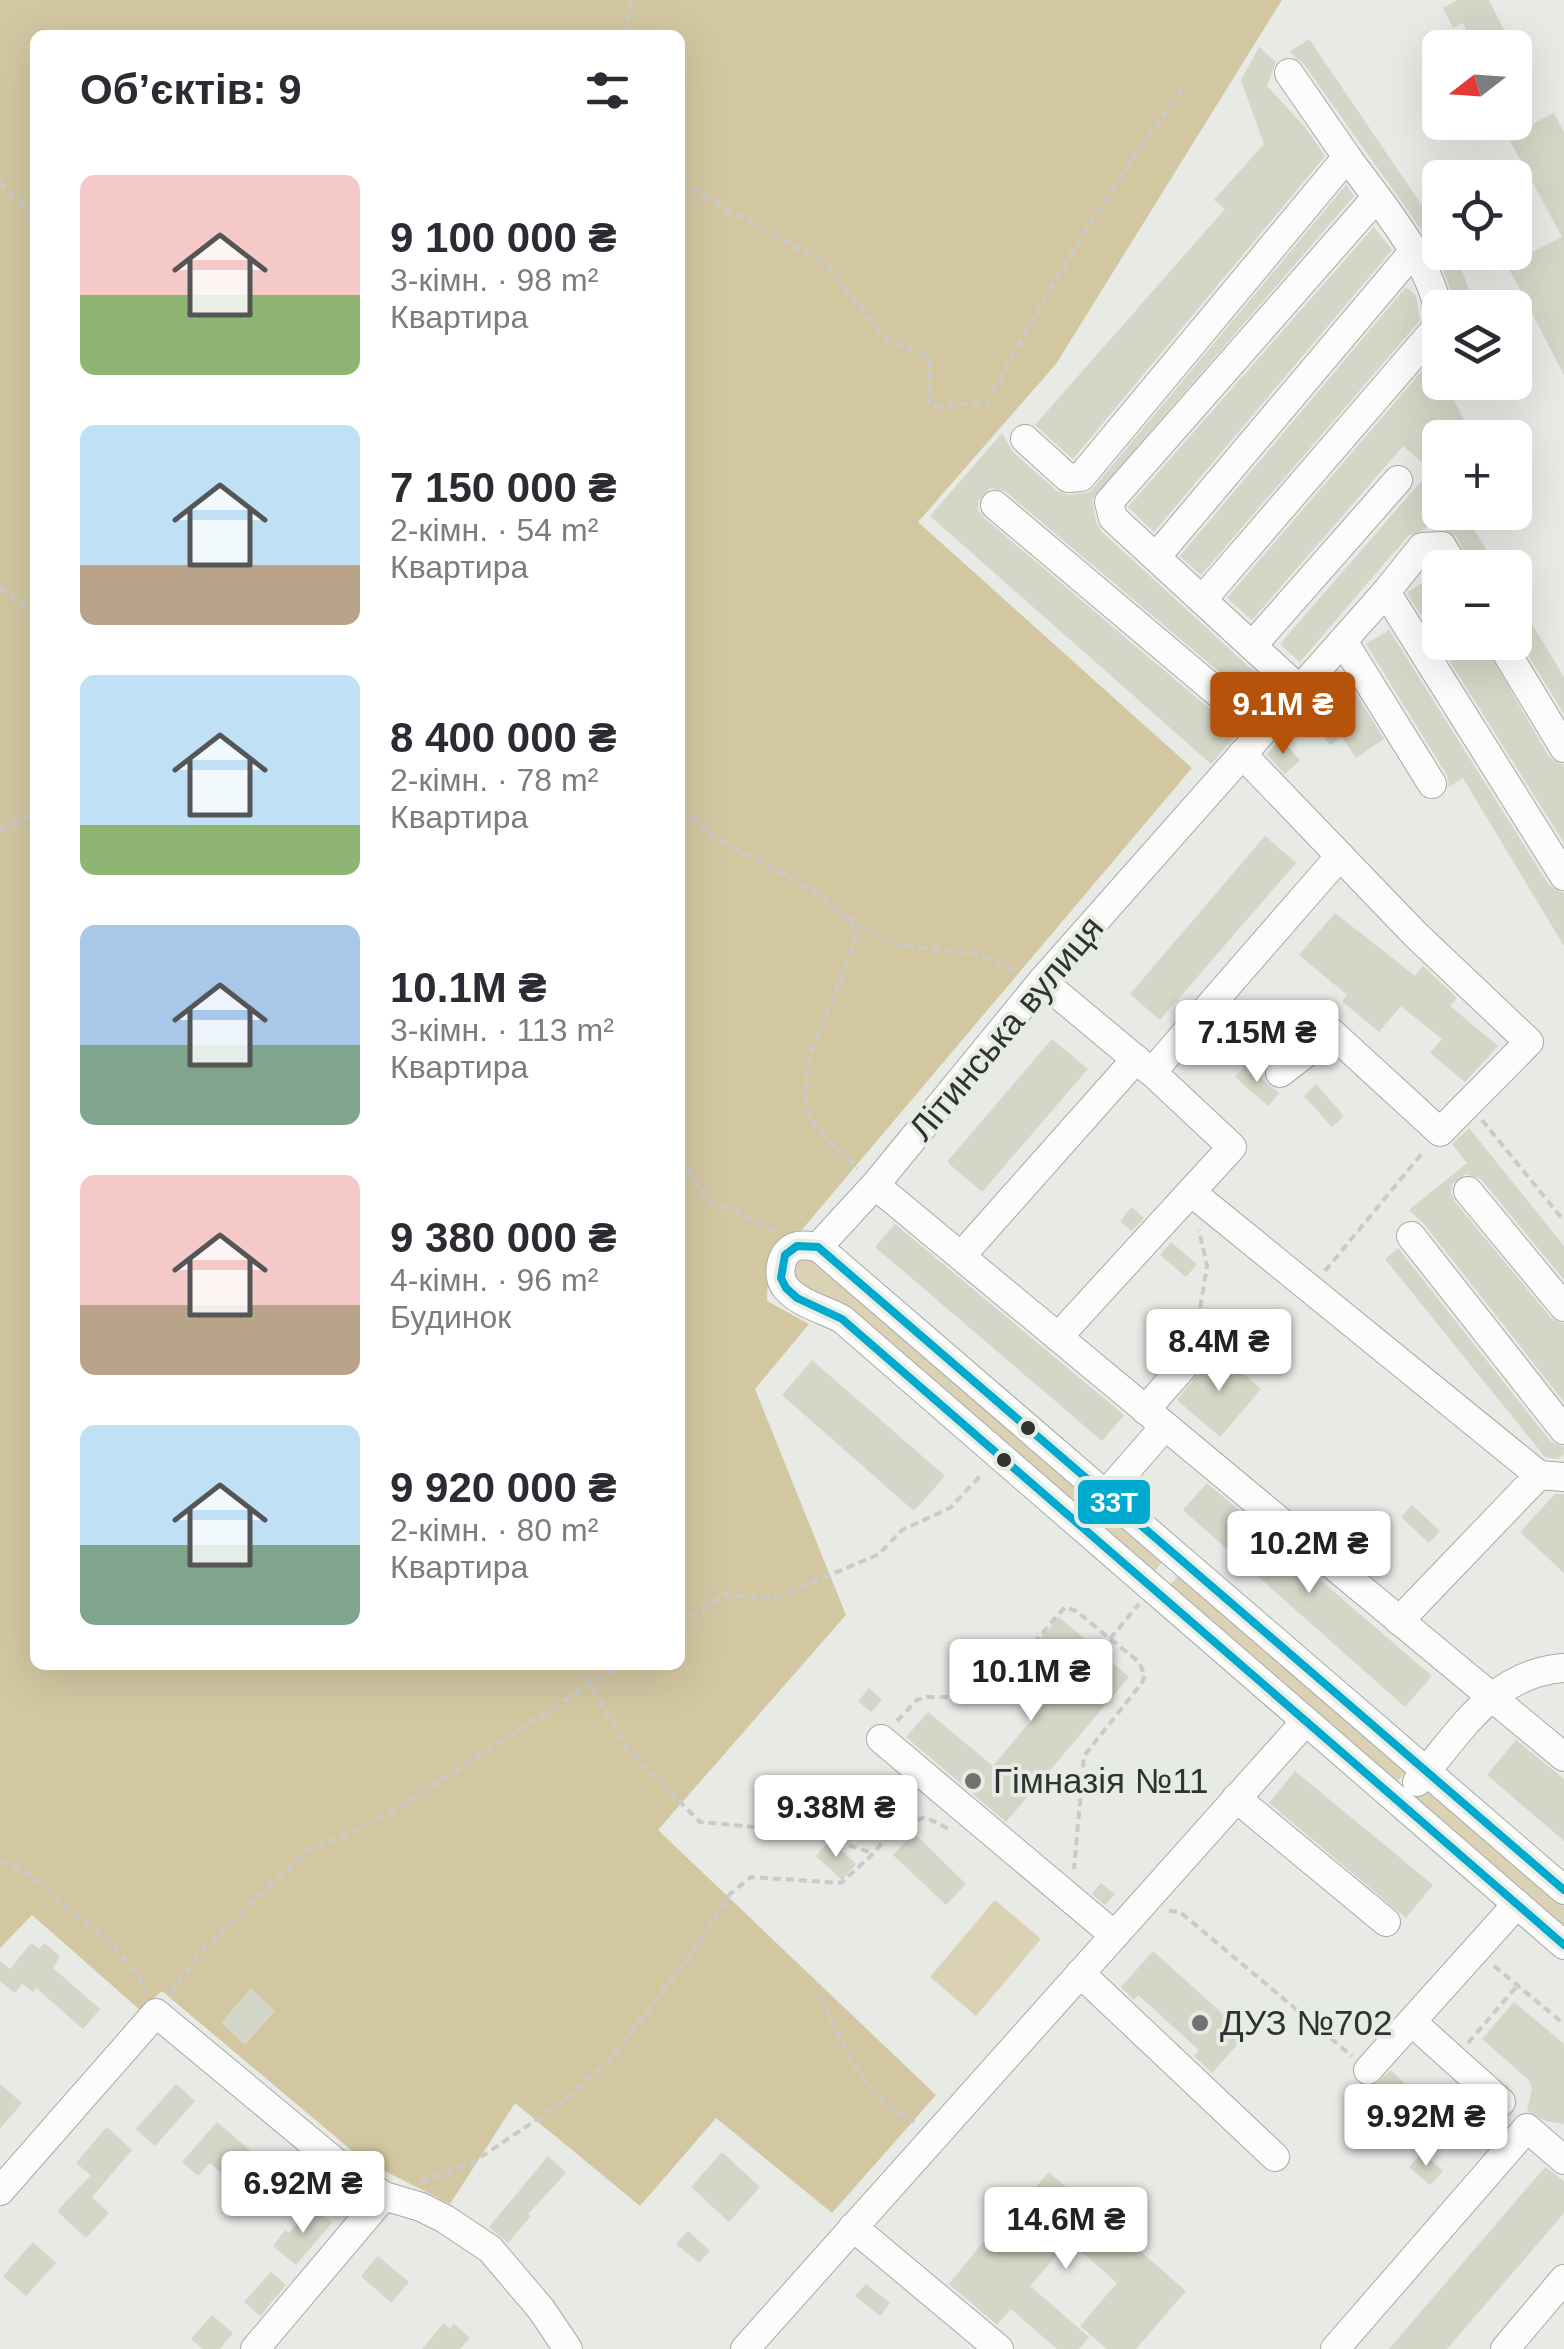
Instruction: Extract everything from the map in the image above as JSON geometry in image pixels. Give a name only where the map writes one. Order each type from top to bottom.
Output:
[{"type":"street","points":[[1202,600],[1437,326],[1438,308],[1430,278],[1289,73]]},
{"type":"street","points":[[1025,439],[1068,478],[1081,477],[1347,156]]},
{"type":"street","points":[[1300,690],[1113,518],[1109,502],[1376,198]]},
{"type":"street","points":[[1156,556],[1413,252]]},
{"type":"street","points":[[1252,646],[1398,480]]},
{"type":"street","points":[[996,505],[1262,731]]},
{"type":"street","name":"Літинська вулиця","points":[[1305,1722],[842,1319],[786,1288],[780,1276],[781,1264],[788,1250],[799,1245],[818,1247],[875,1185],[1039,984],[1386,592],[1422,546],[1442,546],[1444,550]]},
{"type":"street","points":[[1386,592],[1564,876]]},
{"type":"street","points":[[1343,641],[1432,784]]},
{"type":"street","points":[[1511,660],[1564,748]]},
{"type":"street","points":[[1242,754],[1415,934],[1530,1042],[1440,1132],[1332,1033],[1280,1074]]},
{"type":"street","points":[[960,1256],[1144,1066],[1182,1038],[1340,856]]},
{"type":"street","points":[[1039,984],[1144,1066],[1232,1146],[1058,1336]]},
{"type":"street","points":[[875,1185],[1564,1757]]},
{"type":"street","points":[[1468,1190],[1564,1307]]},
{"type":"street","points":[[1191,1192],[1552,1476],[1399,1621]]},
{"type":"street","points":[[1410,1236],[1564,1430]]},
{"type":"street","points":[[818,1247],[1564,1890]]},
{"type":"street","points":[[1106,1494],[1191,1358]]},
{"type":"street","points":[[1400,1801],[1490,1696],[1540,1670],[1564,1668]]},
{"type":"street","points":[[745,2349],[1305,1722],[1564,1945]]},
{"type":"street","points":[[881,1739],[1114,1935]]},
{"type":"street","points":[[1236,1798],[1386,1922]]},
{"type":"street","points":[[1368,2070],[1517,1904]]},
{"type":"street","points":[[1080,1972],[1275,2157]]},
{"type":"street","points":[[0,2192],[156,2013],[345,2170],[384,2196],[421,2207],[490,2250],[542,2310],[568,2349]]},
{"type":"street","points":[[1412,2022],[1502,2102]]},
{"type":"street","points":[[1334,2349],[1527,2128],[1564,2158]]},
{"type":"street","points":[[255,2349],[384,2196]]},
{"type":"street","points":[[853,2227],[999,2349]]},
{"type":"street","points":[[1505,2349],[1564,2280]]},
{"type":"path","points":[[625,30],[632,0]]},
{"type":"path","points":[[685,185],[827,265],[886,339],[928,357],[929,406],[986,402],[1146,137],[1184,88]]},
{"type":"path","points":[[0,183],[30,213]]},
{"type":"path","points":[[0,587],[30,610]]},
{"type":"path","points":[[685,812],[718,838],[766,862],[894,944],[976,954],[1039,984]]},
{"type":"path","points":[[0,831],[30,815]]},
{"type":"path","points":[[846,916],[856,930],[853,951],[840,976],[807,1072],[806,1097],[811,1119],[875,1185]]},
{"type":"path","points":[[1182,1038],[1280,1074]]},
{"type":"path","points":[[1470,1105],[1564,1221]]},
{"type":"path","points":[[1310,1289],[1440,1132]]},
{"type":"path","points":[[685,1166],[707,1198],[777,1231]]},
{"type":"path","points":[[1191,1358],[1207,1266],[1199,1229]]},
{"type":"path","points":[[685,1621],[724,1594],[776,1598],[879,1554],[902,1530],[950,1508],[982,1474]]},
{"type":"path","points":[[1110,1638],[1139,1604]]},
{"type":"path","points":[[881,1739],[918,1700],[991,1692],[1065,1606],[1139,1662],[1144,1676],[1084,1756],[1071,1899]]},
{"type":"path","points":[[582,1670],[626,1749],[700,1822],[808,1832],[874,1853]]},
{"type":"path","points":[[0,1860],[39,1878],[118,1947],[156,2013],[202,1950],[306,1852],[388,1815],[612,1670]]},
{"type":"path","points":[[384,2196],[472,2162],[563,2102],[610,2060],[730,1894],[752,1877],[842,1882],[892,1830],[924,1818],[962,1836]]},
{"type":"path","points":[[1168,1910],[1180,1912],[1368,2070]]},
{"type":"path","points":[[1476,1950],[1564,2024]]},
{"type":"path","points":[[1454,2059],[1517,1986]]},
{"type":"path","points":[[820,1995],[847,2058],[869,2086],[881,2100],[936,2134]]},
{"type":"shaded area","points":[[0,0],[1282,0],[1056,364],[918,522],[1192,768],[776,1259],[768,1282],[767,1301],[809,1324],[755,1389],[846,1615],[658,1830],[936,2095],[832,2213],[716,2118],[640,2206],[515,2103],[450,2204],[363,2160],[162,1991],[140,2010],[32,1915],[0,1948]]},
{"type":"shaded area","points":[[799,1255],[810,1255],[1166,1557],[1153,1573],[795,1281],[790,1266]]},
{"type":"shaded area","points":[[1182,1572],[1408,1769],[1396,1783],[1169,1586]]},
{"type":"shaded area","points":[[1426,1785],[1564,1906],[1564,1933],[1413,1800]]},
{"type":"shaded area","points":[[995,1900],[1041,1939],[976,2016],[930,1977]]},
{"type":"building","points":[[1458,0],[1489,0],[1504,30],[1466,30],[1463,23],[1453,28],[1443,8]]},
{"type":"building","points":[[1309,39],[1422,205],[1422,231],[1303,63],[1289,52]]},
{"type":"building","points":[[1259,47],[1276,62],[1267,86],[1305,127],[1325,156],[1073,459],[1035,425],[1225,209],[1214,200],[1264,144],[1241,80]]},
{"type":"building","points":[[1554,113],[1564,132],[1564,375],[1532,313],[1532,290],[1520,290],[1510,270],[1532,270],[1532,252],[1562,237],[1532,181],[1532,160],[1520,160],[1510,140],[1532,140],[1532,124]]},
{"type":"building","points":[[1346,185],[1354,196],[1092,499],[1101,531],[1275,691],[1261,707],[1006,492],[990,488],[978,501],[984,518],[1238,733],[1211,764],[930,516],[1002,433],[1013,452],[1057,491],[1069,495],[1090,492]]},
{"type":"building","points":[[1374,227],[1392,250],[1154,532],[1128,507]]},
{"type":"building","points":[[1442,270],[1462,270],[1469,290],[1450,290]]},
{"type":"building","points":[[1406,287],[1416,296],[1420,320],[1201,575],[1180,556]]},
{"type":"building","points":[[1422,371],[1422,400],[1454,400],[1465,420],[1422,420],[1422,462],[1403,446],[1252,620],[1227,598]]},
{"type":"building","points":[[1422,480],[1423,530],[1408,536],[1300,662],[1280,644]]},
{"type":"building","points":[[1443,530],[1475,530],[1486,550],[1463,550],[1457,537]]},
{"type":"building","points":[[1422,583],[1422,617],[1407,593]]},
{"type":"building","points":[[1532,624],[1564,677],[1564,714],[1531,660]]},
{"type":"building","points":[[1389,630],[1549,885],[1564,893],[1564,946],[1463,778],[1449,787],[1447,775],[1366,644]]},
{"type":"building","points":[[1449,660],[1493,660],[1549,757],[1564,765],[1564,843]]},
{"type":"building","points":[[1346,678],[1384,739],[1356,758],[1342,737],[1330,745],[1315,724],[1340,707],[1328,690]]},
{"type":"building","points":[[1281,740],[1300,760],[1285,774],[1266,754]]},
{"type":"building","points":[[1265,836],[1296,863],[1160,1020],[1130,994]]},
{"type":"building","points":[[1335,913],[1415,976],[1423,966],[1457,998],[1450,1006],[1498,1046],[1465,1082],[1430,1053],[1442,1039],[1401,1006],[1379,1032],[1342,1001],[1347,995],[1299,955]]},
{"type":"building","points":[[1052,1039],[1088,1069],[982,1192],[947,1162]]},
{"type":"building","points":[[1245,1065],[1279,1093],[1268,1106],[1235,1077]]},
{"type":"building","points":[[1316,1084],[1344,1116],[1332,1127],[1304,1096]]},
{"type":"building","points":[[1469,1128],[1564,1246],[1564,1280],[1481,1179],[1466,1174],[1452,1184],[1455,1202],[1551,1318],[1564,1324],[1564,1402],[1425,1225],[1409,1210],[1467,1163],[1452,1144]]},
{"type":"building","points":[[1131,1207],[1144,1218],[1132,1231],[1120,1222]]},
{"type":"building","points":[[895,1224],[1124,1415],[1102,1441],[875,1247]]},
{"type":"building","points":[[1171,1242],[1197,1264],[1186,1277],[1160,1255]]},
{"type":"building","points":[[1398,1248],[1550,1441],[1564,1447],[1564,1454],[1558,1459],[1545,1457],[1385,1259]]},
{"type":"building","points":[[1217,1351],[1261,1389],[1220,1437],[1177,1400]]},
{"type":"building","points":[[812,1360],[945,1476],[914,1511],[782,1395]]},
{"type":"building","points":[[1207,1483],[1432,1676],[1405,1707],[1183,1510]]},
{"type":"building","points":[[1555,1494],[1564,1494],[1564,1573],[1520,1532]]},
{"type":"building","points":[[1412,1505],[1440,1531],[1429,1543],[1401,1517]]},
{"type":"building","points":[[1059,1617],[1129,1677],[1006,1822],[906,1737],[928,1712],[993,1766],[1060,1686],[1025,1656]]},
{"type":"building","points":[[869,1688],[882,1700],[871,1712],[858,1701]]},
{"type":"building","points":[[1516,1740],[1564,1779],[1564,1841],[1487,1775]]},
{"type":"building","points":[[1295,1771],[1433,1885],[1406,1918],[1269,1803]]},
{"type":"building","points":[[914,1833],[966,1884],[946,1905],[893,1855]]},
{"type":"building","points":[[830,1840],[856,1864],[842,1880],[816,1856]]},
{"type":"building","points":[[1101,1883],[1115,1894],[1105,1905],[1092,1894]]},
{"type":"building","points":[[31,1943],[39,1949],[44,1943],[60,1956],[53,1968],[100,2009],[83,2029],[36,1988],[33,1992],[22,1984],[15,1993],[0,1981],[0,1961],[10,1969]]},
{"type":"building","name":"ДУЗ №702","points":[[1153,1951],[1246,2035],[1212,2073],[1194,2056],[1199,2050],[1138,1995],[1134,2000],[1121,1987]]},
{"type":"building","points":[[251,1988],[275,2011],[245,2045],[221,2023]]},
{"type":"building","points":[[1514,2002],[1564,2044],[1564,2124],[1546,2121],[1527,2111],[1532,2088],[1529,2080],[1482,2039]]},
{"type":"building","points":[[1391,2070],[1409,2088],[1392,2106],[1372,2088]]},
{"type":"building","points":[[0,2084],[22,2103],[0,2129]]},
{"type":"building","points":[[176,2084],[195,2101],[155,2146],[136,2129]]},
{"type":"building","points":[[217,2122],[253,2153],[230,2180],[210,2163],[198,2176],[182,2162]]},
{"type":"building","points":[[107,2127],[132,2150],[92,2197],[109,2213],[86,2238],[57,2211],[91,2175],[76,2163]]},
{"type":"building","points":[[722,2152],[760,2187],[729,2222],[691,2187]]},
{"type":"building","points":[[1422,2153],[1443,2171],[1430,2185],[1409,2167]]},
{"type":"building","points":[[548,2156],[566,2173],[528,2214],[531,2216],[508,2243],[489,2227]]},
{"type":"building","points":[[1545,2167],[1564,2181],[1564,2213],[1447,2349],[1389,2349]]},
{"type":"building","points":[[1049,2172],[1186,2291],[1136,2349],[1107,2349],[1080,2326],[1117,2283],[1069,2241],[1030,2286],[1089,2337],[1079,2349],[1057,2349],[1011,2309],[997,2325],[949,2284],[1007,2213],[1010,2216]]},
{"type":"building","points":[[312,2206],[332,2223],[296,2265],[273,2246]]},
{"type":"building","points":[[688,2231],[710,2251],[699,2263],[676,2244]]},
{"type":"building","points":[[33,2242],[56,2263],[26,2296],[3,2276]]},
{"type":"building","points":[[378,2256],[409,2282],[391,2303],[361,2276]]},
{"type":"building","points":[[271,2272],[286,2285],[260,2316],[244,2302]]},
{"type":"building","points":[[866,2284],[890,2303],[880,2316],[855,2296]]},
{"type":"building","points":[[212,2315],[233,2333],[220,2349],[203,2349],[191,2339]]},
{"type":"building","points":[[444,2323],[450,2329],[454,2324],[470,2338],[460,2349],[422,2349]]},
{"type":"transit line","name":"33T","points":[[1564,1890],[818,1247],[797,1246],[785,1255],[781,1278],[797,1298],[842,1319],[1564,1945]]},
{"type":"place","name":"Гімназія №11","points":[[973,1781]]},
{"type":"place","name":"ДУЗ №702","points":[[1200,2023]]}]
